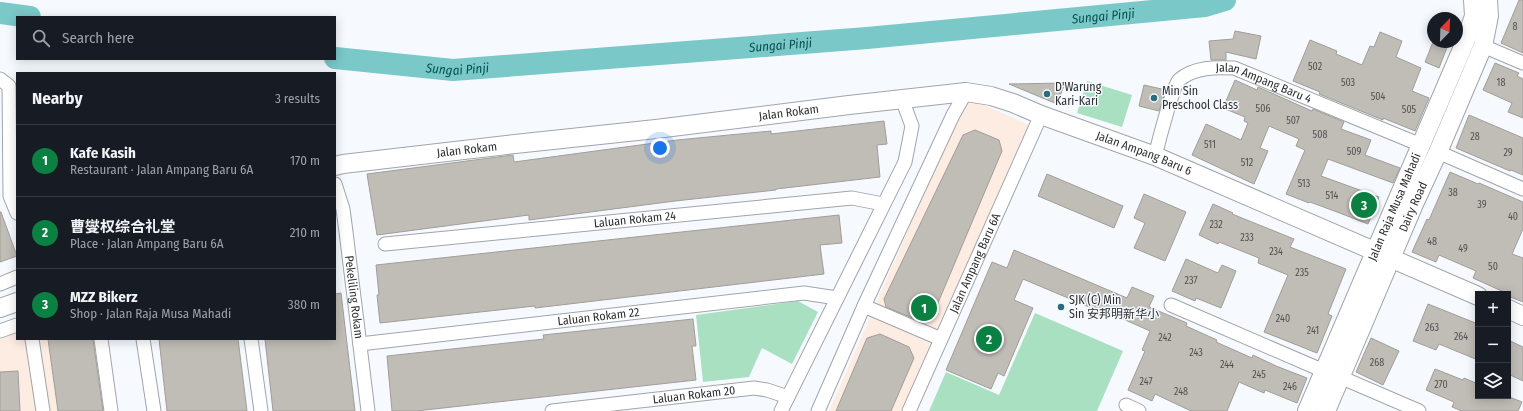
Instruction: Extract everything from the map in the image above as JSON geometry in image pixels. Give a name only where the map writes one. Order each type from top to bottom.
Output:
[{"type":"main road","name":"Jalan Raja Musa Mahadi","points":[[1307,411],[1332,374],[1384,255],[1421,145],[1465,42],[1474,16],[1473,0]]},
{"type":"main road","name":"Dairy Road","points":[[1384,255],[1414,204],[1483,46],[1489,16],[1488,0]]},
{"type":"main road","name":"Jalan Ampang Baru 6","points":[[902,99],[966,92],[991,96],[1013,103],[1041,115],[1155,156],[1475,295]]},
{"type":"main road","name":"Jalan Rokam","points":[[336,166],[902,99]]},
{"type":"main road","points":[[0,308],[16,302]]},
{"type":"main road","points":[[1511,310],[1523,316]]},
{"type":"main road","points":[[1326,411],[1332,374]]},
{"type":"street","points":[[1483,46],[1523,63]]},
{"type":"street","name":"Jalan Ampang Baru 4","points":[[1155,156],[1178,81],[1191,72],[1214,67],[1234,68],[1421,145]]},
{"type":"street","points":[[0,79],[9,86],[10,196],[16,211]]},
{"type":"street","points":[[818,411],[864,306],[953,115],[966,92]]},
{"type":"street","points":[[781,411],[905,162],[912,126],[902,99]]},
{"type":"street","name":"Jalan Ampang Baru 6A","points":[[909,411],[1041,115]]},
{"type":"street","points":[[1438,152],[1523,189]]},
{"type":"street","name":"Pekeliling Rokam","points":[[336,187],[343,209],[341,233],[360,344],[368,411]]},
{"type":"street","name":"Laluan Rokam 24","points":[[386,244],[852,198],[883,204]]},
{"type":"street","points":[[0,284],[16,277]]},
{"type":"street","name":"Laluan Rokam 22","points":[[360,344],[804,293],[837,298]]},
{"type":"street","points":[[864,306],[941,340]]},
{"type":"street","points":[[1171,306],[1419,411]]},
{"type":"street","points":[[0,331],[16,325]]},
{"type":"street","points":[[32,340],[43,411]]},
{"type":"street","points":[[101,340],[111,411]]},
{"type":"street","points":[[143,340],[154,411]]},
{"type":"street","points":[[251,340],[261,411]]},
{"type":"street","name":"Laluan Rokam 20","points":[[552,411],[754,388],[767,390],[788,397]]},
{"type":"street","points":[[1126,405],[1139,411]]},
{"type":"shaded area","points":[[966,97],[1036,128],[912,411],[829,411]]},
{"type":"shaded area","points":[[16,322],[16,340],[102,340],[112,411],[0,411],[0,328]]},
{"type":"green space","points":[[1087,81],[1132,95],[1122,127],[1077,113]]},
{"type":"green space","points":[[798,301],[818,312],[792,364],[762,348],[749,377],[703,382],[696,315]]},
{"type":"green space","points":[[1035,313],[1123,351],[1097,411],[929,411],[946,372],[999,395]]},
{"type":"building","points":[[1519,0],[1523,0],[1523,53],[1501,43]]},
{"type":"building","points":[[1235,31],[1261,36],[1256,59],[1226,52],[1226,60],[1211,60],[1209,41],[1233,39]]},
{"type":"building","points":[[1380,32],[1402,41],[1396,57],[1421,68],[1412,91],[1429,98],[1415,131],[1383,118],[1383,120],[1319,94],[1320,92],[1293,81],[1310,40],[1337,51],[1336,54],[1362,65],[1370,46],[1374,47]]},
{"type":"building","points":[[1431,48],[1447,48],[1439,68],[1425,62]]},
{"type":"building","points":[[1495,63],[1519,73],[1517,76],[1523,79],[1523,118],[1508,112],[1512,103],[1483,90]]},
{"type":"building","points":[[1235,80],[1257,90],[1258,87],[1312,111],[1313,109],[1344,122],[1341,129],[1371,140],[1365,155],[1400,168],[1393,183],[1328,159],[1321,176],[1379,197],[1368,224],[1286,194],[1305,150],[1296,146],[1299,139],[1269,126],[1260,148],[1268,151],[1254,184],[1192,155],[1206,124],[1241,140],[1248,123],[1244,121],[1245,117],[1223,108]]},
{"type":"building","name":"D'Warung Kari-Kari","points":[[1065,83],[1057,104],[1009,84]]},
{"type":"building","name":"Min Sin Preschool Class","points":[[1144,85],[1166,90],[1159,111],[1139,106]]},
{"type":"building","points":[[1469,115],[1523,138],[1523,175],[1456,148]]},
{"type":"building","points":[[884,121],[887,144],[877,145],[880,177],[529,220],[529,215],[377,235],[367,174],[513,155],[514,162],[677,140],[771,131],[771,134]]},
{"type":"building","points":[[975,130],[999,140],[1002,151],[932,317],[920,321],[886,307],[884,299],[963,135]]},
{"type":"building","points":[[1450,172],[1523,202],[1523,229],[1512,254],[1523,258],[1523,302],[1511,297],[1511,291],[1502,291],[1473,278],[1476,271],[1439,255],[1436,262],[1412,252],[1427,219],[1429,220]]},
{"type":"building","points":[[1047,174],[1123,206],[1114,228],[1038,196]]},
{"type":"building","points":[[1144,194],[1186,212],[1165,261],[1134,248],[1145,223],[1134,218]]},
{"type":"building","points":[[1213,204],[1233,213],[1232,214],[1294,239],[1290,247],[1346,269],[1328,314],[1332,316],[1317,353],[1264,332],[1288,275],[1258,263],[1259,258],[1219,242],[1218,244],[1199,235]]},
{"type":"building","points":[[0,212],[1,212],[16,256],[0,262]]},
{"type":"building","points":[[839,215],[842,243],[820,245],[824,274],[535,308],[535,306],[380,323],[376,265]]},
{"type":"building","points":[[1014,250],[1127,298],[1132,287],[1154,296],[1149,307],[1187,323],[1186,326],[1217,340],[1216,342],[1252,358],[1253,355],[1307,378],[1297,403],[1265,390],[1264,393],[1239,382],[1227,411],[1191,411],[1155,394],[1152,401],[1128,390],[1145,351],[1142,350],[1150,331],[1023,279],[1014,300],[1033,308],[1004,376],[998,373],[991,389],[946,370],[992,262],[1007,268]]},
{"type":"building","points":[[1186,259],[1218,273],[1222,265],[1236,271],[1221,308],[1196,298],[1195,301],[1172,291]]},
{"type":"building","points":[[341,293],[355,411],[273,411],[265,340],[336,340],[336,294]]},
{"type":"building","points":[[1428,304],[1475,323],[1475,359],[1439,344],[1436,350],[1413,341]]},
{"type":"building","points":[[693,319],[696,346],[692,346],[696,380],[416,411],[392,411],[387,356],[544,339],[543,335]]},
{"type":"building","points":[[880,334],[909,347],[914,358],[891,411],[836,411],[867,338]]},
{"type":"building","points":[[1371,338],[1399,351],[1383,385],[1356,372]]},
{"type":"building","points":[[48,340],[93,340],[103,411],[58,411]]},
{"type":"building","points":[[159,340],[238,340],[247,411],[167,411]]},
{"type":"building","points":[[1511,341],[1523,347],[1523,381],[1511,375]]},
{"type":"building","points":[[1435,369],[1463,380],[1464,378],[1475,383],[1475,399],[1511,399],[1511,398],[1522,402],[1518,411],[1462,411],[1452,407],[1454,402],[1426,390]]},
{"type":"building","points":[[18,371],[20,411],[0,411],[0,372]]},
{"type":"waterway","name":"Sungai Pinji","points":[[336,58],[453,70],[867,38],[1205,6],[1225,0]]},
{"type":"waterway","name":"Sungai Pinji","points":[[0,13],[22,16]]},
{"type":"place","name":"D'Warung Kari-Kari","points":[[1047,94]]},
{"type":"place","name":"Min Sin Preschool Class","points":[[1154,98]]},
{"type":"place","name":"MZZ Bikerz","points":[[1364,205]]},
{"type":"place","name":"SJK (C) Min Sin 安邦明新华小","points":[[1061,307]]},
{"type":"place","name":"Kafe Kasih","points":[[924,308]]},
{"type":"place","name":"曹燮权综合礼堂","points":[[989,339]]}]
